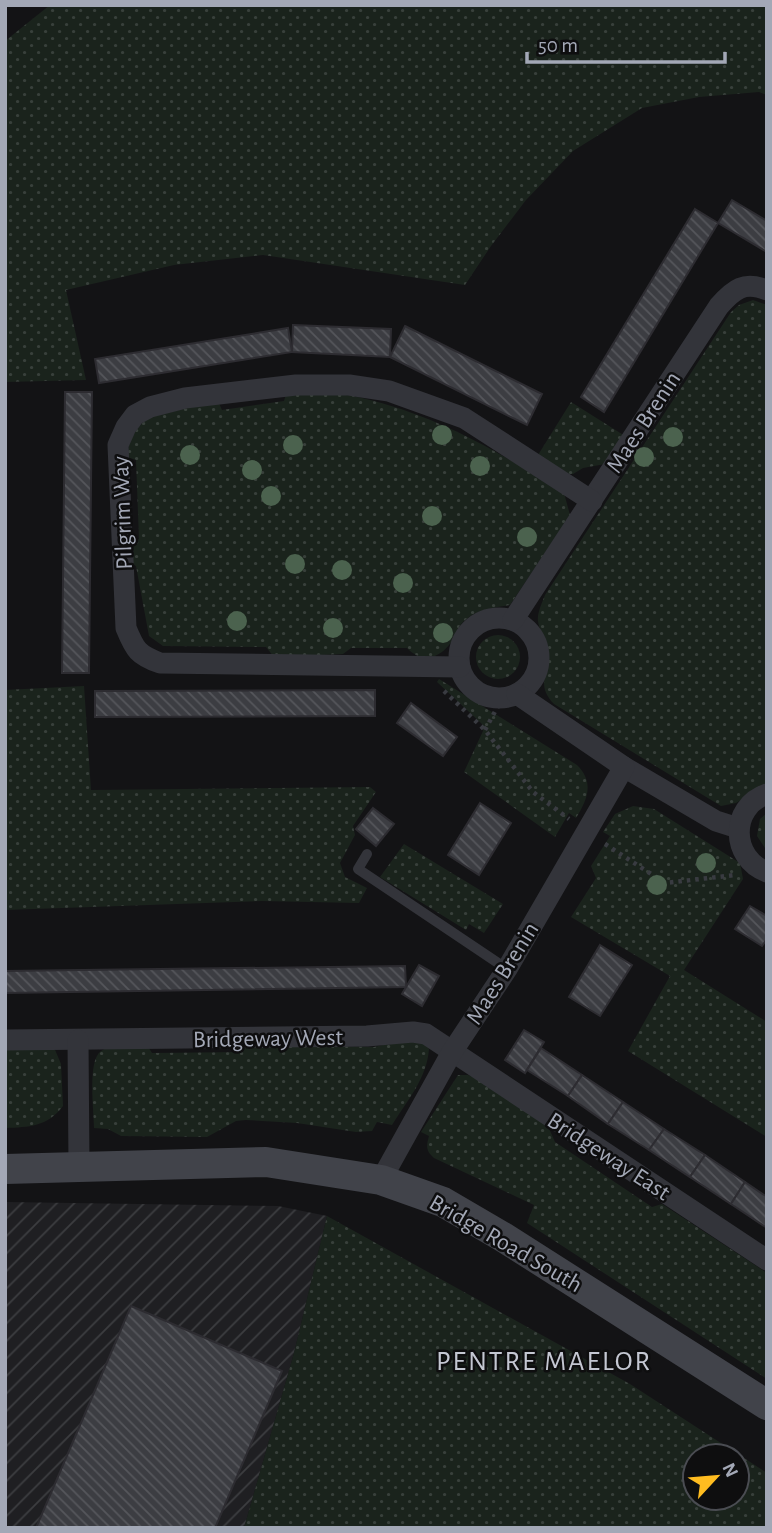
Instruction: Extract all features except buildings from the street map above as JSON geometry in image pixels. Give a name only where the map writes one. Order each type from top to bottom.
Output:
[{"type":"street","name":"Maes Brenin","points":[[513,620],[719,306],[743,286],[754,285],[767,290]]},
{"type":"street","name":"Pilgrim Way","points":[[460,667],[160,663],[144,657],[134,647],[126,628],[118,445],[126,427],[135,415],[150,407],[185,398],[296,385],[349,385],[389,391],[464,418],[592,501]]},
{"type":"street","points":[[510,696],[533,678],[539,656],[531,635],[513,620],[489,619],[477,624],[461,642],[458,655],[460,667],[471,687],[480,694],[510,696],[716,821],[738,828]]},
{"type":"street","name":"Maes Brenin","points":[[381,1180],[452,1052],[507,969],[624,766]]},
{"type":"street","points":[[767,794],[750,804],[742,815],[738,828],[743,853],[751,864],[767,872]]},
{"type":"street","name":"Bridgeway West","points":[[5,1040],[368,1036],[413,1032],[426,1034],[452,1052]]},
{"type":"street","points":[[78,1040],[79,1166]]},
{"type":"street","name":"Bridgeway East","points":[[452,1052],[767,1260]]},
{"type":"street","name":"Bridge Road South","points":[[5,1169],[266,1162],[381,1180],[443,1202],[503,1237],[767,1405]]},
{"type":"lane","points":[[367,854],[358,869],[507,969]]},
{"type":"path","points":[[426,667],[430,677],[485,730],[533,792],[586,832],[665,883],[740,874]]},
{"type":"path","points":[[485,730],[510,696]]},
{"type":"shaded area","points":[[50,5],[767,5],[767,95],[759,92],[699,97],[642,108],[573,151],[526,200],[465,285],[263,255],[174,265],[66,290],[86,380],[5,382],[5,41]]},
{"type":"shaded area","points":[[753,300],[767,305],[767,785],[736,803],[721,806],[554,704],[545,691],[548,649],[538,618],[545,595],[731,312],[739,305]]},
{"type":"shaded area","points":[[287,391],[353,396],[416,415],[467,436],[564,493],[570,515],[510,605],[469,617],[444,650],[428,657],[417,656],[407,648],[351,648],[343,654],[274,657],[266,647],[163,646],[149,636],[136,566],[126,561],[126,545],[139,539],[136,460],[127,457],[134,435],[149,417],[218,401],[222,410],[284,401]]},
{"type":"shaded area","points":[[571,402],[625,436],[605,464],[569,474],[538,455]]},
{"type":"shaded area","points":[[498,635],[513,642],[520,657],[513,672],[498,679],[483,672],[476,657],[483,642]]},
{"type":"shaded area","points":[[439,679],[577,765],[583,772],[587,792],[583,805],[576,818],[569,813],[555,837],[464,772],[483,731],[482,724],[437,682]]},
{"type":"shaded area","points":[[84,686],[91,790],[370,787],[376,792],[353,826],[355,835],[340,863],[345,877],[367,888],[359,903],[262,901],[5,910],[5,690]]},
{"type":"shaded area","points":[[633,806],[654,809],[740,863],[743,879],[684,970],[767,1022],[767,1137],[628,1051],[670,976],[571,917],[596,878],[591,866],[610,836],[603,832],[615,814]]},
{"type":"shaded area","points":[[767,813],[767,851],[757,836],[760,819]]},
{"type":"shaded area","points":[[404,844],[503,904],[484,933],[469,924],[466,930],[380,877]]},
{"type":"shaded area","points":[[401,1041],[422,1041],[429,1049],[424,1070],[392,1125],[377,1122],[372,1131],[356,1132],[297,1123],[246,1120],[236,1121],[207,1137],[121,1136],[108,1129],[94,1128],[94,1065],[101,1051],[111,1046],[145,1042],[152,1053],[242,1052],[245,1044],[374,1047]]},
{"type":"shaded area","points":[[5,1044],[53,1045],[61,1064],[63,1106],[44,1122],[5,1128]]},
{"type":"shaded area","points":[[458,1075],[468,1075],[480,1080],[547,1124],[555,1142],[652,1207],[662,1204],[767,1273],[767,1379],[527,1223],[534,1205],[434,1158],[427,1148],[429,1136],[421,1132]]},
{"type":"shaded area","points":[[5,1202],[278,1206],[327,1216],[294,1353],[244,1528],[5,1528]]},
{"type":"shaded area","points":[[327,1216],[630,1384],[719,1442],[681,1442],[681,1512],[751,1512],[751,1463],[767,1473],[767,1528],[244,1528],[294,1353]]},
{"type":"district","name":"PENTRE MAELOR","points":[[544,1360]]}]
